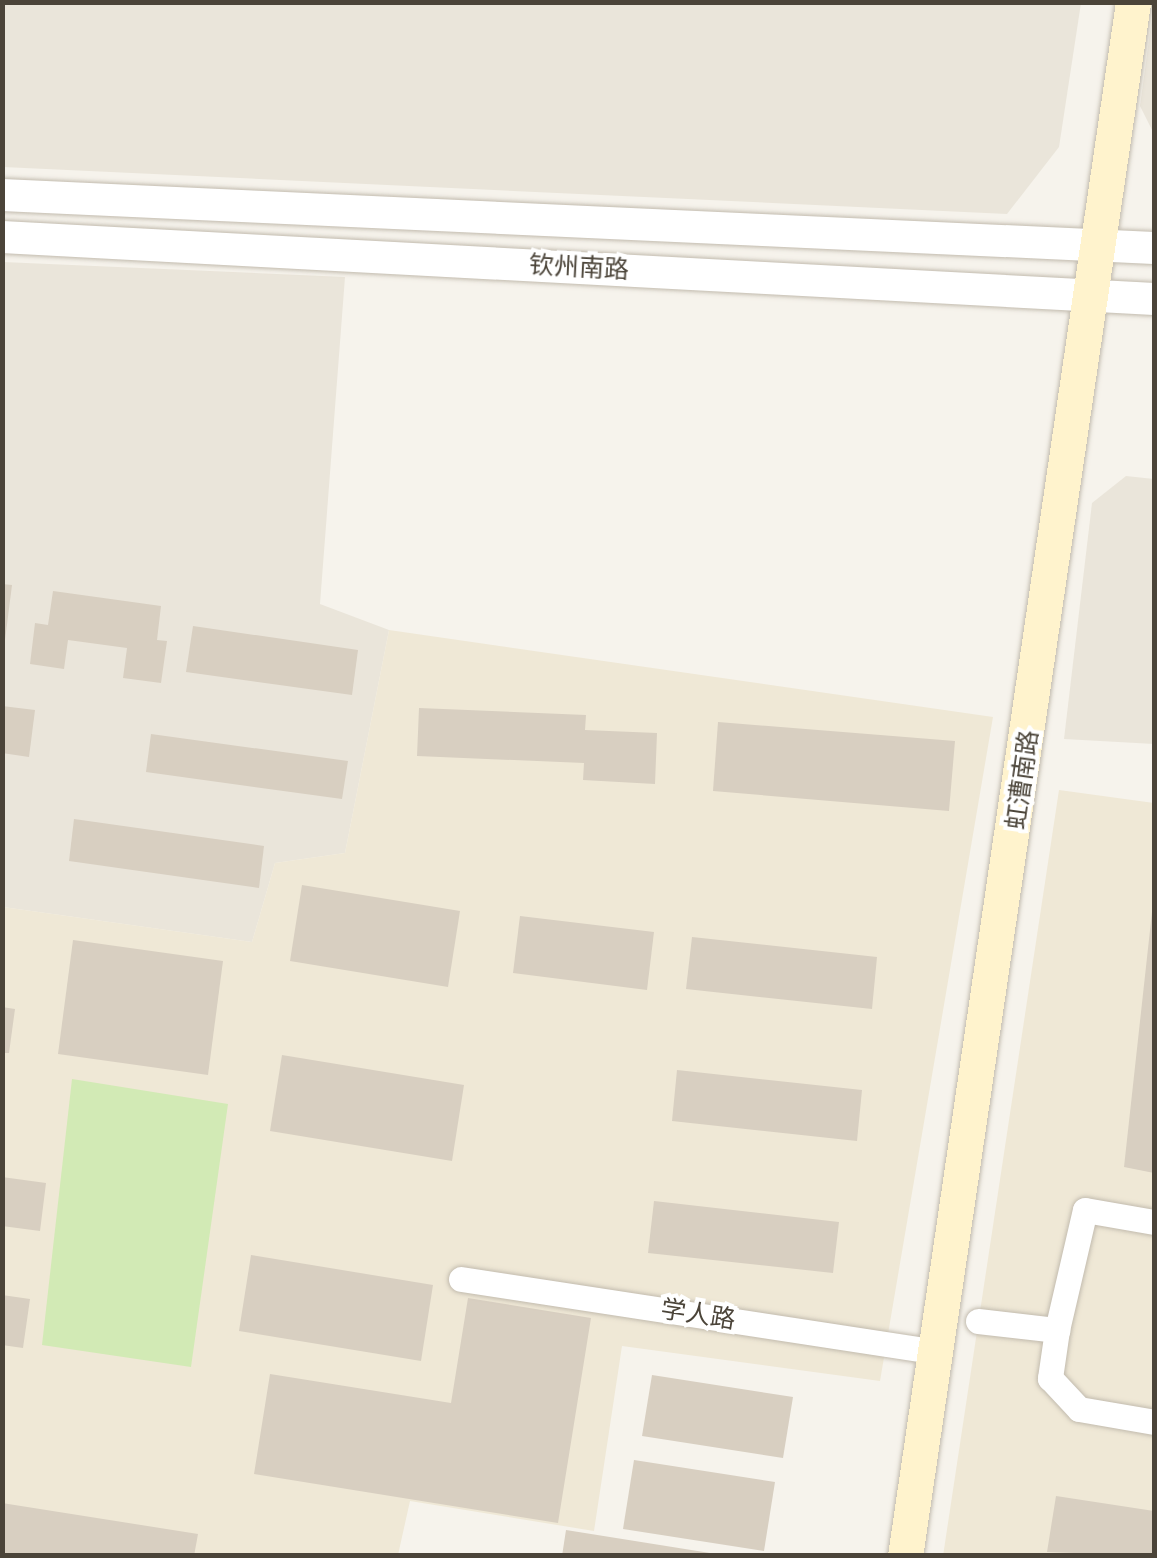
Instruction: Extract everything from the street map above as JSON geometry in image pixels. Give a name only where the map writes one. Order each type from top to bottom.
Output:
[{"type":"main road","name":"虹漕南路","points":[[905,1556],[1094,295],[1133,2]]},
{"type":"street","name":"钦州南路","points":[[2,195],[1154,248]]},
{"type":"street","name":"钦州南路","points":[[2,237],[1154,299]]},
{"type":"street","points":[[1154,1222],[1085,1210],[1050,1378],[1078,1409],[1154,1422]]},
{"type":"street","name":"学人路","points":[[460,1279],[936,1352]]},
{"type":"street","points":[[978,1320],[1057,1330]]},
{"type":"shaded area","points":[[3,2],[1081,3],[1059,147],[1007,214],[3,167]]},
{"type":"shaded area","points":[[1154,3],[1154,134],[1140,106]]},
{"type":"shaded area","points":[[3,262],[345,277],[320,604],[389,630],[345,853],[275,863],[252,942],[3,907]]},
{"type":"shaded area","points":[[1126,476],[1154,479],[1154,744],[1064,739],[1092,503]]},
{"type":"shaded area","points":[[389,630],[993,717],[880,1381],[622,1346],[594,1531],[410,1501],[398,1555],[3,1556],[3,907],[252,942],[275,863],[345,853]]},
{"type":"shaded area","points":[[1059,790],[1154,803],[1154,1555],[943,1556]]},
{"type":"green space","points":[[72,1079],[228,1104],[191,1367],[42,1345]]},
{"type":"building","points":[[2,584],[12,585],[5,640],[2,640]]},
{"type":"building","points":[[53,591],[161,606],[157,640],[167,641],[161,683],[123,678],[127,648],[68,640],[64,669],[30,664],[35,623],[48,625]]},
{"type":"building","points":[[193,626],[358,650],[352,695],[186,672]]},
{"type":"building","points":[[2,706],[35,710],[29,757],[2,753]]},
{"type":"building","points":[[419,708],[586,715],[585,730],[657,733],[655,784],[583,780],[584,763],[417,756]]},
{"type":"building","points":[[718,722],[955,741],[949,811],[713,791]]},
{"type":"building","points":[[151,734],[348,761],[342,799],[146,772]]},
{"type":"building","points":[[74,819],[264,846],[259,888],[69,861]]},
{"type":"building","points":[[302,885],[460,911],[448,987],[290,961]]},
{"type":"building","points":[[1154,912],[1154,1173],[1124,1167]]},
{"type":"building","points":[[520,916],[654,932],[647,990],[513,973]]},
{"type":"building","points":[[692,937],[877,957],[872,1009],[686,989]]},
{"type":"building","points":[[73,940],[223,961],[208,1075],[58,1054]]},
{"type":"building","points":[[2,1007],[15,1009],[9,1053],[2,1053]]},
{"type":"building","points":[[282,1055],[464,1085],[452,1161],[270,1131]]},
{"type":"building","points":[[677,1070],[862,1090],[857,1141],[672,1121]]},
{"type":"building","points":[[2,1177],[46,1183],[40,1231],[2,1226]]},
{"type":"building","points":[[654,1201],[839,1222],[833,1273],[648,1253]]},
{"type":"building","points":[[251,1255],[433,1285],[421,1361],[239,1331]]},
{"type":"building","points":[[2,1295],[30,1299],[23,1348],[2,1345]]},
{"type":"building","points":[[468,1298],[591,1318],[558,1523],[254,1474],[270,1374],[451,1403]]},
{"type":"building","points":[[652,1375],[793,1397],[783,1458],[642,1436]]},
{"type":"building","points":[[634,1460],[775,1482],[764,1551],[623,1529]]},
{"type":"building","points":[[1056,1496],[1154,1511],[1154,1556],[1047,1552]]},
{"type":"building","points":[[2,1503],[198,1534],[194,1556],[2,1556]]},
{"type":"building","points":[[566,1530],[710,1553],[710,1556],[562,1556]]}]
